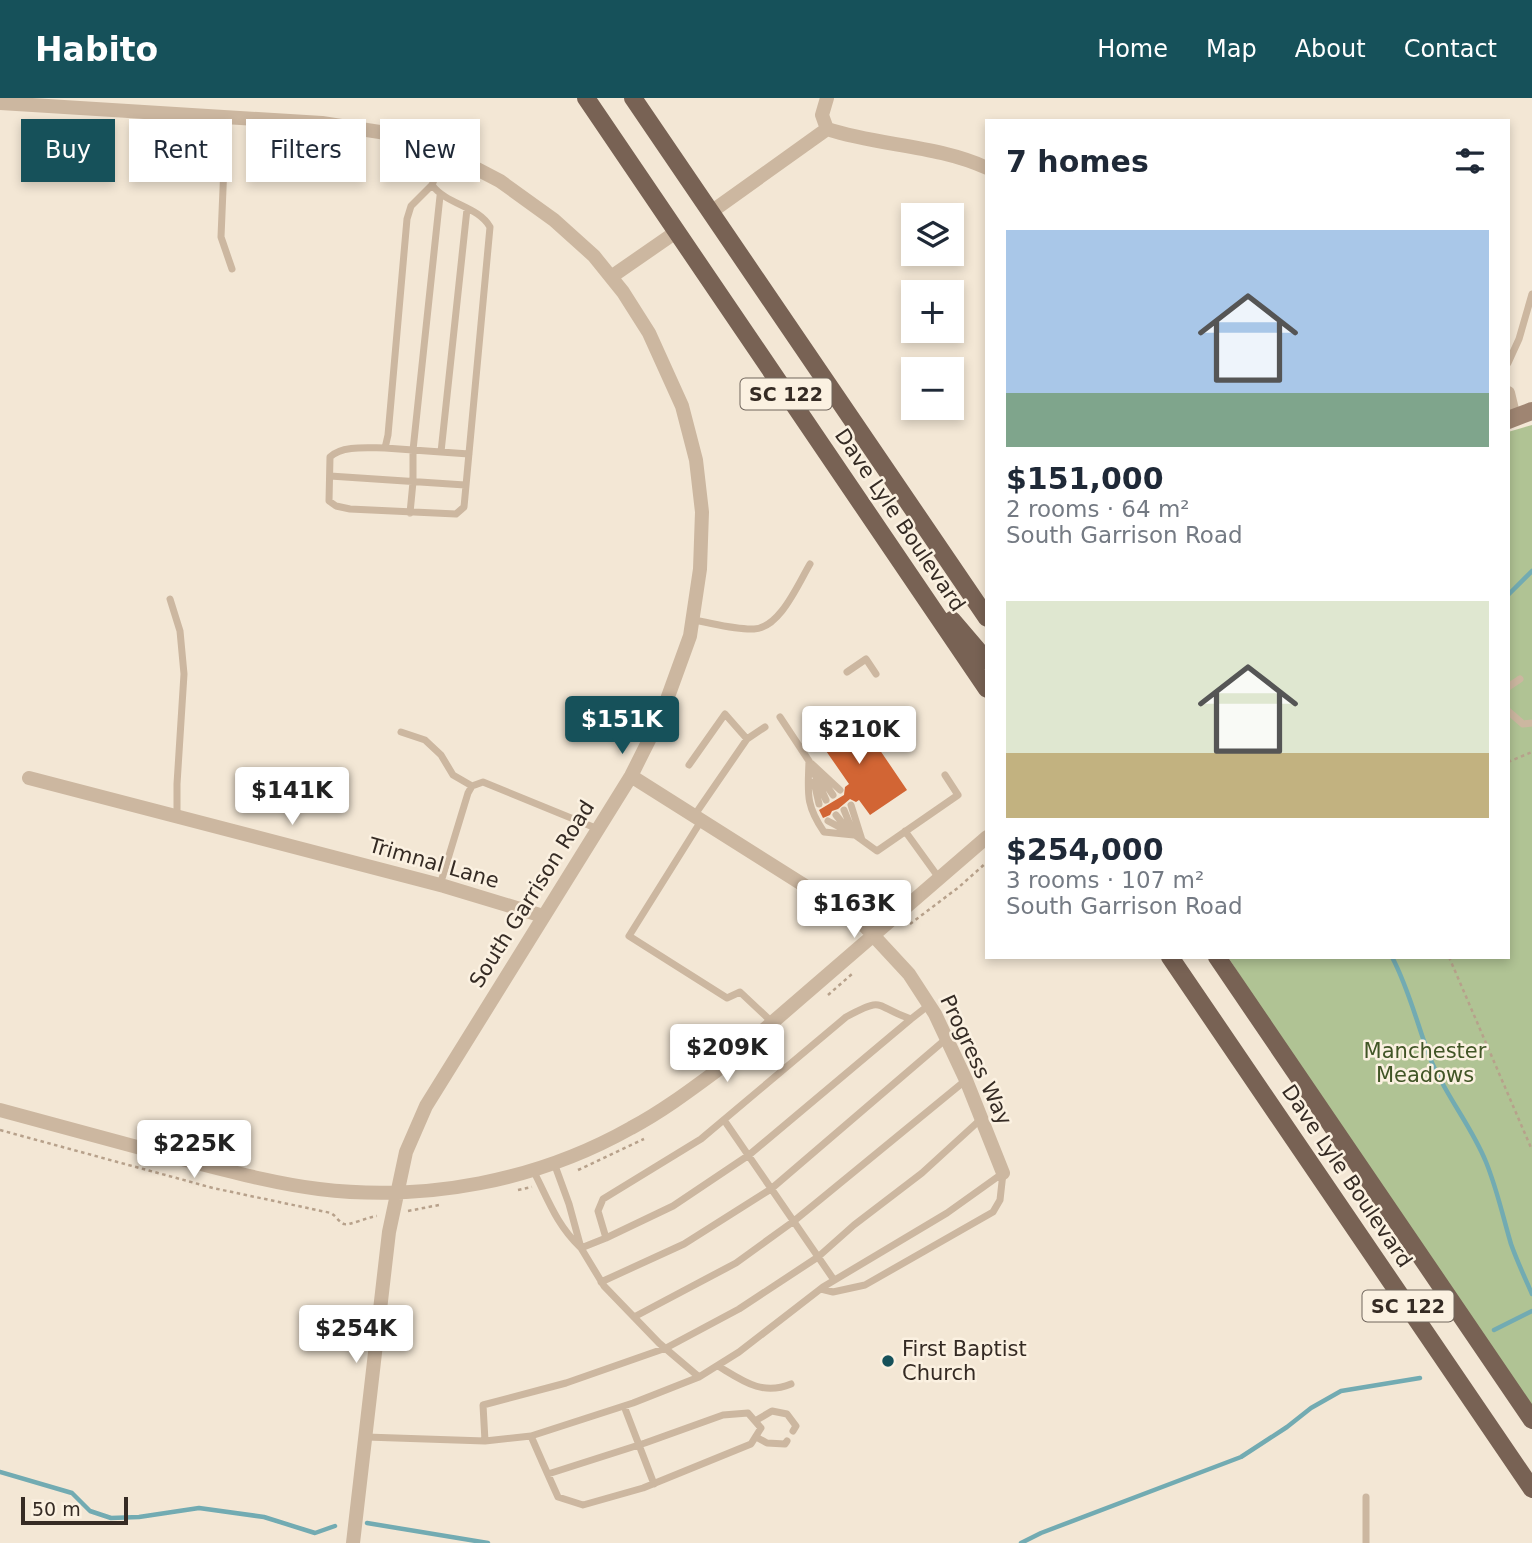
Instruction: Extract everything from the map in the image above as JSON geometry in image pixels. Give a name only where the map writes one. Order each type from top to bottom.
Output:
[{"type":"main road","name":"Dave Lyle Boulevard","points":[[586,98],[985,686]]},
{"type":"main road","name":"Dave Lyle Boulevard","points":[[633,98],[985,615]]},
{"type":"main road","points":[[887,542],[985,659]]},
{"type":"main road","name":"Dave Lyle Boulevard","points":[[1171,959],[1532,1489]]},
{"type":"main road","name":"Dave Lyle Boulevard","points":[[1218,959],[1532,1420]]},
{"type":"street","points":[[827,98],[822,115],[827,129]]},
{"type":"street","name":"South Garrison Road","points":[[0,103],[322,123],[380,131]]},
{"type":"street","points":[[711,212],[827,129]]},
{"type":"street","points":[[827,129],[845,135],[922,148],[985,167]]},
{"type":"street","name":"South Garrison Road","points":[[354,1543],[383,1278],[406,1152],[426,1106],[631,776],[661,716],[690,636],[700,569],[702,512],[696,460],[682,406],[660,356],[624,292],[594,256],[554,220],[500,181],[480,171]]},
{"type":"street","points":[[611,277],[676,232]]},
{"type":"street","points":[[1511,419],[1532,411]]},
{"type":"street","name":"Progress Way","points":[[631,776],[859,920],[909,974],[929,1005],[966,1080],[1003,1173]]},
{"type":"street","name":"Trimnal Lane","points":[[29,778],[440,885],[543,916]]},
{"type":"street","points":[[0,1110],[281,1184],[319,1189],[397,1193],[472,1185],[533,1170],[631,1128],[674,1102],[715,1072],[985,839]]},
{"type":"lane","points":[[226,117],[221,237],[232,269]]},
{"type":"lane","points":[[385,448],[407,219],[411,206],[433,182]]},
{"type":"lane","points":[[432,185],[440,196],[467,209],[487,222],[490,228],[469,454],[464,507],[456,514],[410,513],[336,506],[329,501],[330,457],[333,453],[342,450],[385,448],[469,454]]},
{"type":"lane","points":[[410,513],[413,450],[440,196]]},
{"type":"lane","points":[[441,452],[467,209]]},
{"type":"lane","points":[[1510,359],[1519,339],[1532,294]]},
{"type":"lane","points":[[330,476],[466,485]]},
{"type":"lane","points":[[692,620],[754,629],[769,625],[788,602],[810,564]]},
{"type":"lane","points":[[170,599],[180,631],[184,674],[177,772],[177,816]]},
{"type":"lane","points":[[847,672],[866,660],[876,674]]},
{"type":"lane","points":[[1510,686],[1520,678]]},
{"type":"lane","points":[[689,765],[725,713],[747,739]]},
{"type":"lane","points":[[1510,713],[1523,724],[1532,723]]},
{"type":"lane","points":[[780,717],[829,797],[809,761]]},
{"type":"lane","points":[[765,727],[747,739],[629,936],[727,998],[740,992],[772,1022]]},
{"type":"lane","points":[[401,732],[425,740],[441,755],[453,775],[472,786]]},
{"type":"lane","points":[[809,761],[807,800],[815,820],[824,832],[859,838]]},
{"type":"lane","points":[[828,821],[877,851],[958,795],[944,775]]},
{"type":"lane","points":[[440,885],[468,793],[472,786],[482,782],[598,828]]},
{"type":"lane","points":[[851,805],[859,838]]},
{"type":"lane","points":[[844,810],[859,838]]},
{"type":"lane","points":[[836,815],[859,838]]},
{"type":"lane","points":[[905,831],[939,878]]},
{"type":"lane","points":[[606,1238],[598,1211],[603,1199],[701,1139],[846,1017],[869,1004],[879,1004],[911,1019]]},
{"type":"lane","points":[[581,1248],[673,1206],[748,1155],[929,1005]]},
{"type":"lane","points":[[601,1283],[684,1244],[771,1189],[947,1038]]},
{"type":"lane","points":[[634,1317],[736,1263],[794,1222],[966,1080]]},
{"type":"lane","points":[[485,1441],[483,1405],[566,1383],[666,1348],[739,1309],[818,1257],[922,1173],[981,1118]]},
{"type":"lane","points":[[724,1120],[834,1280]]},
{"type":"lane","points":[[554,1163],[581,1248],[601,1283],[699,1377]]},
{"type":"lane","points":[[533,1170],[557,1221],[581,1248]]},
{"type":"lane","points":[[366,1437],[485,1441],[531,1436],[624,1406],[699,1377],[718,1366],[834,1280],[947,1213],[1003,1173]]},
{"type":"lane","points":[[821,1289],[833,1292],[865,1285],[993,1212],[1000,1200],[1003,1173]]},
{"type":"lane","points":[[718,1366],[753,1386],[777,1390],[791,1384]]},
{"type":"lane","points":[[624,1406],[657,1482]]},
{"type":"lane","points":[[755,1420],[772,1411],[788,1414],[796,1426],[793,1431]]},
{"type":"lane","points":[[531,1436],[558,1497],[583,1505],[657,1482],[751,1444],[761,1428],[748,1413],[723,1415],[548,1474]]},
{"type":"lane","points":[[755,1437],[766,1443],[785,1444],[787,1441]]},
{"type":"lane","points":[[1366,1497],[1366,1543]]},
{"type":"path","points":[[1510,761],[1532,752]]},
{"type":"path","points":[[1450,959],[1532,1150]]},
{"type":"path","points":[[0,1130],[213,1188],[331,1213],[346,1225],[364,1217],[379,1216]]},
{"type":"green space","name":"Manchester Meadows","points":[[1532,425],[1532,1408],[1288,1050],[1229,959],[1510,959],[1510,431]]},
{"type":"building","points":[[852,709],[907,790],[870,815],[859,800],[856,802],[850,799],[823,818],[819,810],[844,795],[845,787],[849,784],[815,735]]},
{"type":"waterway","points":[[1510,593],[1532,571]]},
{"type":"waterway","points":[[1393,959],[1436,1072],[1486,1162],[1511,1244],[1532,1294]]},
{"type":"waterway","points":[[1494,1330],[1532,1311]]},
{"type":"waterway","points":[[1021,1543],[1241,1457],[1311,1408],[1341,1391],[1420,1378]]},
{"type":"waterway","points":[[0,1472],[72,1493],[90,1511],[111,1518],[139,1517],[199,1508],[264,1517],[315,1533],[335,1526]]},
{"type":"waterway","points":[[367,1523],[488,1543]]},
{"type":"place","name":"First Baptist Church","points":[[888,1361]]}]
